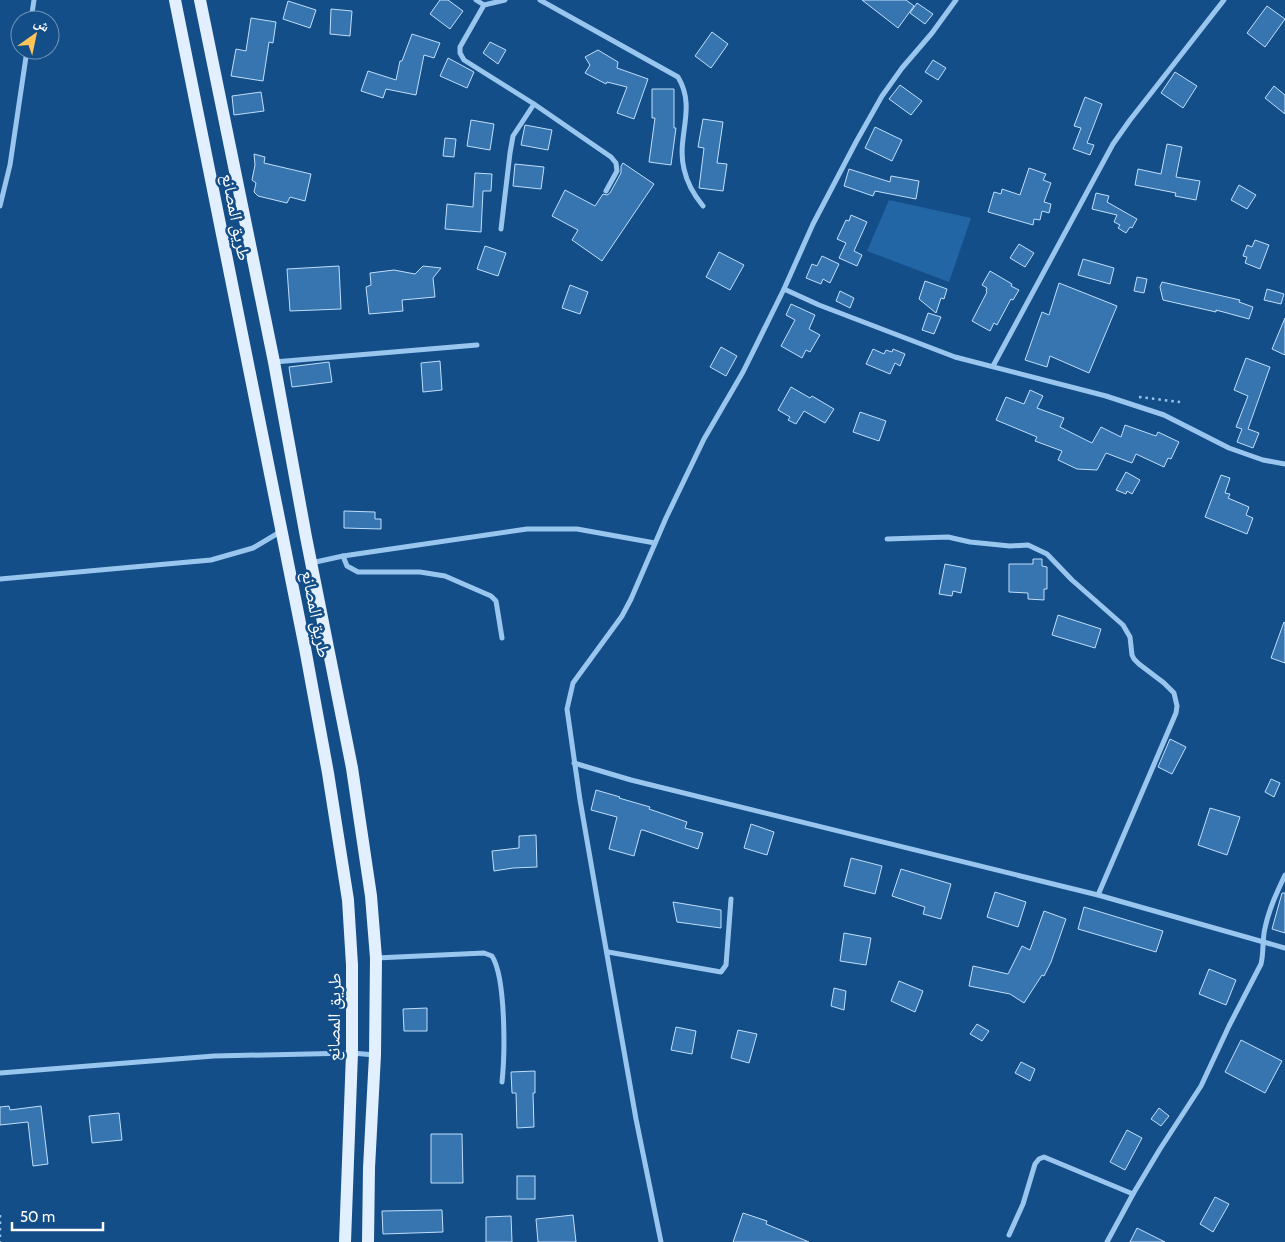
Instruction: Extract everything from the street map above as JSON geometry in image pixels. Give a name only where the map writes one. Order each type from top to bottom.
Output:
[{"type":"main road","name":"طريق المصانع","points":[[175,0],[282,531],[328,773],[348,900],[352,965],[352,1053],[345,1242]]},
{"type":"main road","name":"طريق المصانع","points":[[200,0],[274,362],[311,563],[352,768],[371,896],[376,958],[375,1055],[369,1168],[368,1242]]},
{"type":"street","points":[[476,0],[484,5],[504,0]]},
{"type":"street","points":[[540,0],[678,77],[687,99],[682,154],[683,168],[691,190],[703,206]]},
{"type":"street","points":[[661,1242],[636,1119],[566,709],[573,683],[622,616],[704,439],[743,372],[784,289],[813,224],[882,96],[956,0]]},
{"type":"street","points":[[993,366],[1113,144],[1224,0]]},
{"type":"street","points":[[484,5],[460,47],[460,53],[464,60],[534,104],[611,157],[616,163],[617,171],[606,191]]},
{"type":"street","points":[[0,206],[10,165],[26,60]]},
{"type":"street","points":[[501,229],[513,136],[534,104]]},
{"type":"street","points":[[784,289],[819,305],[954,357],[1106,396],[1164,415],[1229,448],[1263,460],[1285,464]]},
{"type":"street","points":[[274,362],[477,345]]},
{"type":"street","points":[[311,563],[343,556],[527,529],[577,529],[655,543]]},
{"type":"street","points":[[0,579],[211,560],[253,548],[282,531]]},
{"type":"street","points":[[887,539],[948,537],[970,542],[1028,546],[1047,554],[1061,570],[1123,625],[1130,637],[1134,659],[1174,693],[1177,706],[1176,713],[1098,895]]},
{"type":"street","points":[[343,556],[348,566],[358,572],[420,572],[445,576],[491,596],[496,601],[502,638]]},
{"type":"street","points":[[574,763],[631,780],[1098,895],[1285,948]]},
{"type":"street","points":[[1107,1242],[1160,1149],[1201,1086],[1261,964],[1264,953],[1264,928],[1271,905],[1285,874]]},
{"type":"street","points":[[608,952],[721,972],[726,965],[731,899]]},
{"type":"street","points":[[376,958],[484,953],[492,956],[497,964],[502,1001],[504,1064],[502,1082]]},
{"type":"street","points":[[0,1073],[214,1056],[352,1053],[375,1055]]},
{"type":"street","points":[[1009,1235],[1023,1204],[1035,1164],[1039,1159],[1044,1158],[1133,1194]]},
{"type":"path","points":[[0,1216],[0,1242]]},
{"type":"shaded area","points":[[889,200],[971,218],[949,282],[867,251]]},
{"type":"building","points":[[440,0],[448,0],[463,11],[450,29],[430,14]]},
{"type":"building","points":[[862,0],[906,0],[914,6],[898,28]]},
{"type":"building","points":[[288,1],[316,10],[310,28],[283,19]]},
{"type":"building","points":[[917,3],[933,14],[925,24],[910,13]]},
{"type":"building","points":[[1267,6],[1285,19],[1265,47],[1247,33]]},
{"type":"building","points":[[331,9],[352,11],[350,36],[330,34]]},
{"type":"building","points":[[251,18],[276,22],[273,43],[269,42],[263,81],[231,76],[236,49],[246,51]]},
{"type":"building","points":[[712,32],[728,44],[711,68],[695,56]]},
{"type":"building","points":[[412,34],[440,43],[434,58],[424,55],[416,95],[386,89],[383,98],[361,91],[368,71],[396,80],[400,61],[402,61]]},
{"type":"building","points":[[490,42],[506,50],[498,64],[483,53]]},
{"type":"building","points":[[598,50],[618,62],[617,68],[648,79],[634,119],[617,113],[627,87],[607,82],[606,84],[585,73],[590,65],[585,57]]},
{"type":"building","points":[[448,58],[474,72],[467,88],[440,76]]},
{"type":"building","points":[[933,60],[946,68],[938,80],[925,72]]},
{"type":"building","points":[[1175,72],[1197,86],[1183,108],[1161,93]]},
{"type":"building","points":[[900,85],[922,101],[911,115],[889,99]]},
{"type":"building","points":[[1274,86],[1285,95],[1285,114],[1265,98]]},
{"type":"building","points":[[652,89],[674,89],[674,128],[676,128],[671,165],[649,162],[655,118],[652,118]]},
{"type":"building","points":[[261,92],[264,111],[234,115],[232,96]]},
{"type":"building","points":[[1085,97],[1102,104],[1087,143],[1094,145],[1090,155],[1073,149],[1081,128],[1074,126]]},
{"type":"building","points":[[703,119],[723,122],[717,163],[727,164],[723,191],[699,188],[704,148],[698,147]]},
{"type":"building","points":[[471,120],[494,124],[490,150],[467,146]]},
{"type":"building","points":[[525,125],[552,130],[548,150],[521,145]]},
{"type":"building","points":[[875,127],[902,140],[892,161],[865,148]]},
{"type":"building","points":[[445,138],[456,139],[454,157],[443,156]]},
{"type":"building","points":[[1167,144],[1182,147],[1176,177],[1200,181],[1196,200],[1175,196],[1176,193],[1135,185],[1138,169],[1161,174]]},
{"type":"building","points":[[254,154],[265,157],[264,163],[311,174],[305,201],[290,197],[287,203],[258,196],[254,192],[256,183],[252,180],[255,165]]},
{"type":"building","points":[[623,163],[654,184],[602,261],[572,240],[578,230],[552,216],[565,190],[595,206],[603,194],[607,195],[610,193],[621,173]]},
{"type":"building","points":[[515,164],[544,167],[541,189],[513,186]]},
{"type":"building","points":[[1029,168],[1046,174],[1043,180],[1051,183],[1044,202],[1051,204],[1049,213],[1042,211],[1040,220],[1034,219],[1033,225],[988,212],[994,192],[1001,194],[1002,189],[1020,195]]},
{"type":"building","points":[[849,169],[890,182],[891,176],[919,181],[916,199],[875,191],[873,196],[844,186]]},
{"type":"building","points":[[475,173],[492,174],[491,191],[483,191],[481,232],[445,229],[447,204],[473,207]]},
{"type":"building","points":[[1239,185],[1256,195],[1247,209],[1231,200]]},
{"type":"building","points":[[1096,193],[1109,196],[1107,202],[1137,219],[1132,228],[1130,227],[1126,233],[1118,228],[1120,225],[1114,222],[1117,215],[1092,209]]},
{"type":"building","points":[[851,215],[867,222],[854,251],[862,255],[857,266],[839,258],[846,243],[837,239],[846,220],[849,221]]},
{"type":"building","points":[[1255,240],[1269,245],[1260,269],[1245,263],[1247,257],[1243,256],[1247,245],[1252,247]]},
{"type":"building","points":[[1019,244],[1034,253],[1025,267],[1010,258]]},
{"type":"building","points":[[485,246],[506,253],[498,276],[477,269]]},
{"type":"building","points":[[719,252],[744,265],[730,290],[706,277]]},
{"type":"building","points":[[822,256],[839,264],[830,283],[823,279],[821,284],[806,278],[812,264],[817,266]]},
{"type":"building","points":[[1083,259],[1114,268],[1110,284],[1078,275]]},
{"type":"building","points":[[339,266],[341,309],[290,311],[287,269]]},
{"type":"building","points":[[423,266],[441,268],[433,278],[435,297],[402,300],[403,311],[369,314],[366,287],[371,285],[370,273],[394,270],[415,274]]},
{"type":"building","points":[[990,271],[1019,290],[1013,300],[1011,299],[997,325],[994,323],[990,331],[972,321],[987,292],[987,288],[982,285]]},
{"type":"building","points":[[1137,277],[1147,279],[1144,293],[1134,291]]},
{"type":"building","points":[[925,281],[947,289],[944,299],[941,298],[936,313],[919,299]]},
{"type":"building","points":[[1162,282],[1240,300],[1239,302],[1253,307],[1249,319],[1216,310],[1216,312],[1163,300],[1160,287]]},
{"type":"building","points":[[1059,283],[1117,306],[1089,373],[1050,356],[1047,367],[1025,360],[1042,312],[1049,315]]},
{"type":"building","points":[[570,285],[588,292],[580,314],[562,308]]},
{"type":"building","points":[[1267,289],[1284,294],[1281,304],[1264,300]]},
{"type":"building","points":[[840,291],[854,298],[850,308],[836,301]]},
{"type":"building","points":[[791,304],[815,315],[809,329],[820,335],[810,352],[806,350],[802,358],[781,346],[795,320],[786,315]]},
{"type":"building","points":[[928,313],[941,317],[934,334],[922,330]]},
{"type":"building","points":[[1285,318],[1285,355],[1272,349]]},
{"type":"building","points":[[721,347],[737,356],[726,376],[710,367]]},
{"type":"building","points":[[873,349],[884,354],[886,350],[892,352],[893,349],[905,354],[900,366],[895,363],[890,374],[866,364]]},
{"type":"building","points":[[1246,358],[1270,367],[1248,429],[1259,433],[1253,448],[1237,442],[1242,429],[1236,427],[1248,396],[1234,390]]},
{"type":"building","points":[[440,361],[442,390],[423,392],[421,363]]},
{"type":"building","points":[[329,362],[332,382],[292,387],[289,367]]},
{"type":"building","points":[[791,387],[810,398],[812,396],[834,409],[825,423],[804,411],[796,424],[788,420],[790,417],[778,410]]},
{"type":"building","points":[[1030,390],[1043,396],[1037,408],[1064,418],[1060,427],[1092,443],[1101,427],[1121,437],[1125,425],[1156,436],[1158,432],[1179,442],[1171,459],[1168,458],[1164,467],[1136,454],[1132,463],[1106,453],[1097,470],[1077,469],[1058,460],[1062,451],[1035,441],[1037,437],[996,420],[1006,397],[1024,404]]},
{"type":"building","points":[[860,412],[886,421],[879,441],[853,432]]},
{"type":"building","points":[[1126,472],[1140,480],[1132,494],[1127,491],[1126,494],[1116,490]]},
{"type":"building","points":[[1221,475],[1230,478],[1225,493],[1230,494],[1228,498],[1249,507],[1246,515],[1253,518],[1247,534],[1205,517]]},
{"type":"building","points":[[344,511],[375,512],[375,519],[381,519],[381,529],[344,528]]},
{"type":"building","points":[[1033,559],[1042,559],[1042,566],[1047,567],[1047,589],[1044,589],[1044,600],[1028,599],[1028,593],[1009,592],[1009,564],[1033,564]]},
{"type":"building","points":[[945,564],[966,568],[961,593],[953,591],[952,596],[939,594]]},
{"type":"building","points":[[1058,615],[1101,629],[1095,648],[1052,635]]},
{"type":"building","points":[[1285,623],[1285,663],[1271,658]]},
{"type":"building","points":[[1170,739],[1186,747],[1172,774],[1158,767]]},
{"type":"building","points":[[1271,779],[1280,783],[1274,797],[1265,792]]},
{"type":"building","points":[[596,790],[650,807],[649,809],[687,822],[685,828],[703,833],[698,849],[641,830],[634,856],[609,849],[617,817],[591,810]]},
{"type":"building","points":[[1210,808],[1240,817],[1227,855],[1198,845]]},
{"type":"building","points":[[751,824],[774,832],[767,855],[744,848]]},
{"type":"building","points":[[536,835],[537,867],[494,871],[492,851],[519,848],[519,836]]},
{"type":"building","points":[[851,858],[882,866],[875,894],[844,886]]},
{"type":"building","points":[[901,869],[951,884],[941,919],[923,914],[925,907],[892,896]]},
{"type":"building","points":[[995,892],[1026,902],[1018,927],[987,917]]},
{"type":"building","points":[[1282,893],[1285,893],[1285,933],[1272,929]]},
{"type":"building","points":[[673,902],[721,910],[721,928],[677,922]]},
{"type":"building","points":[[1084,907],[1163,931],[1156,952],[1078,929]]},
{"type":"building","points":[[1044,911],[1066,919],[1044,976],[1042,975],[1024,1003],[1010,994],[969,986],[973,966],[1008,974],[1022,946],[1030,950]]},
{"type":"building","points":[[844,933],[871,938],[866,965],[840,961]]},
{"type":"building","points":[[1209,969],[1236,980],[1226,1005],[1199,994]]},
{"type":"building","points":[[899,981],[923,991],[915,1012],[891,1001]]},
{"type":"building","points":[[834,988],[846,991],[844,1010],[831,1006]]},
{"type":"building","points":[[427,1008],[427,1031],[404,1031],[403,1009]]},
{"type":"building","points":[[977,1024],[989,1031],[982,1041],[970,1034]]},
{"type":"building","points":[[676,1027],[696,1031],[692,1054],[671,1050]]},
{"type":"building","points":[[738,1030],[757,1034],[749,1063],[731,1058]]},
{"type":"building","points":[[1241,1040],[1282,1061],[1265,1093],[1225,1072]]},
{"type":"building","points":[[1021,1062],[1035,1069],[1030,1081],[1015,1073]]},
{"type":"building","points":[[535,1071],[535,1093],[533,1093],[534,1127],[517,1128],[516,1093],[512,1093],[511,1072]]},
{"type":"building","points":[[9,1106],[10,1110],[41,1106],[48,1164],[33,1166],[28,1122],[0,1125],[0,1107]]},
{"type":"building","points":[[1159,1108],[1169,1116],[1161,1126],[1151,1119]]},
{"type":"building","points":[[119,1113],[122,1140],[92,1143],[89,1116]]},
{"type":"building","points":[[1127,1130],[1142,1138],[1125,1170],[1110,1162]]},
{"type":"building","points":[[431,1134],[462,1134],[463,1183],[431,1183]]},
{"type":"building","points":[[517,1176],[535,1176],[535,1199],[517,1199]]},
{"type":"building","points":[[1215,1197],[1229,1204],[1213,1232],[1200,1224]]},
{"type":"building","points":[[442,1210],[443,1232],[383,1234],[382,1211]]},
{"type":"building","points":[[743,1213],[767,1221],[766,1224],[809,1242],[733,1242]]},
{"type":"building","points":[[573,1215],[576,1242],[538,1242],[536,1219]]},
{"type":"building","points":[[511,1216],[512,1242],[486,1242],[486,1217]]},
{"type":"building","points":[[1137,1228],[1165,1242],[1130,1242]]}]
